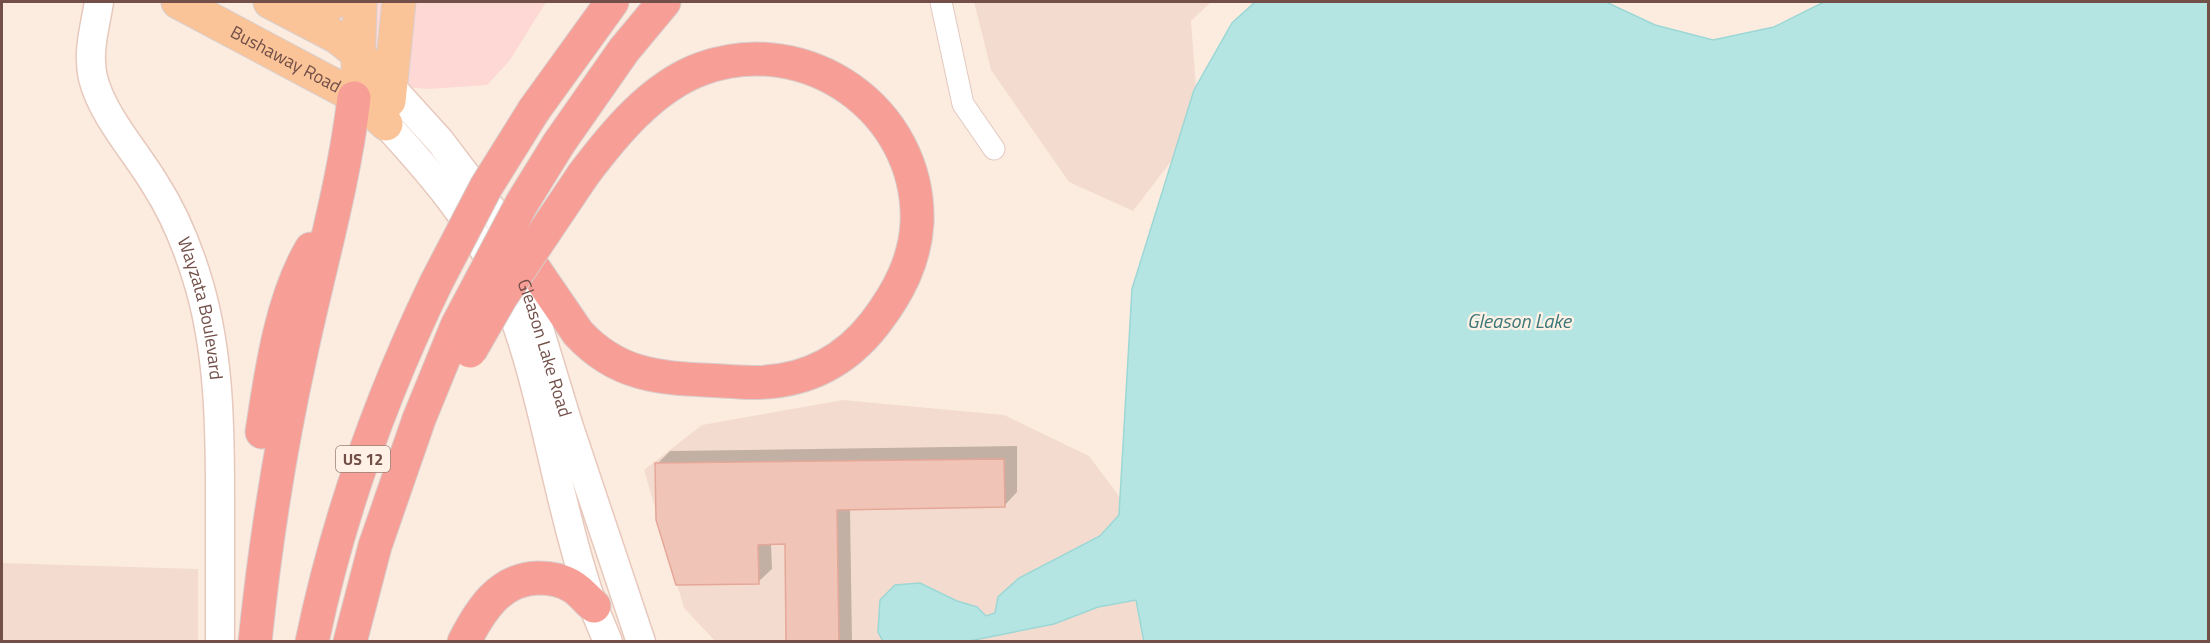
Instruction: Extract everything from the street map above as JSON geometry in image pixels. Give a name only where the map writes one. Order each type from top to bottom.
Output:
[{"type":"highway","name":"US 12","points":[[312,642],[350,495],[392,378],[436,283],[486,187],[534,110],[612,2]]},
{"type":"highway","points":[[463,338],[522,203],[624,50],[663,2]]},
{"type":"highway","points":[[463,338],[501,297],[583,175],[629,119],[664,90],[685,76],[701,69],[738,60],[765,59],[792,63],[818,71],[844,84],[863,98],[892,132],[907,164],[916,198],[917,223],[909,267],[899,290],[870,330],[851,349],[819,370],[800,376],[772,381],[745,382],[646,375],[625,368],[591,347],[578,333],[521,248],[499,219]]},
{"type":"highway","points":[[255,642],[281,451],[301,350],[345,156],[354,98]]},
{"type":"highway","points":[[246,642],[248,526],[273,369],[296,275],[332,217]]},
{"type":"highway","name":"US 12","points":[[350,642],[375,546],[419,419],[463,338]]},
{"type":"highway","points":[[464,642],[483,610],[499,591],[529,578],[549,578],[566,583],[574,587],[594,606]]},
{"type":"main road","name":"Wayzata Boulevard","points":[[99,2],[92,37],[93,77],[104,106],[157,186],[179,231],[200,287],[206,314],[216,373],[220,419],[219,642]]},
{"type":"main road","name":"Bushaway Road","points":[[178,2],[354,98],[386,124]]},
{"type":"main road","points":[[278,6],[314,11],[323,9],[333,2]]},
{"type":"main road","points":[[354,98],[359,56],[360,2]]},
{"type":"main road","name":"Bushaway Road","points":[[278,6],[331,33],[390,86]]},
{"type":"main road","points":[[386,124],[397,16]]},
{"type":"main road","name":"Gleason Lake Road","points":[[390,86],[440,141],[499,219],[530,299],[568,424],[641,642]]},
{"type":"main road","name":"Gleason Lake Road","points":[[386,124],[432,174],[453,202],[474,234],[500,283],[522,345],[585,583],[608,642]]},
{"type":"street","points":[[941,2],[963,104],[994,149]]},
{"type":"shaded area","points":[[270,2],[546,2],[510,60],[487,85],[429,89],[390,86]]},
{"type":"shaded area","points":[[974,2],[1211,2],[1191,21],[1196,87],[1172,160],[1133,211],[1069,182],[991,70]]},
{"type":"shaded area","points":[[843,400],[1004,415],[1089,456],[1185,584],[1204,641],[715,641],[684,608],[644,470],[702,425]]},
{"type":"shaded area","points":[[2,563],[198,569],[198,641],[2,641]]},
{"type":"water","name":"Gleason Lake","points":[[1255,2],[1606,2],[1655,25],[1713,40],[1774,27],[1824,2],[2208,2],[2208,641],[1144,642],[1136,600],[1098,607],[1054,624],[969,641],[883,641],[878,632],[880,600],[895,585],[920,583],[957,601],[977,607],[986,616],[995,613],[998,597],[1019,578],[1100,536],[1119,515],[1132,289],[1194,90],[1232,23]]},
{"type":"building","points":[[1004,459],[1005,507],[837,510],[839,642],[786,642],[785,544],[758,545],[759,584],[676,585],[656,520],[655,463]]}]
